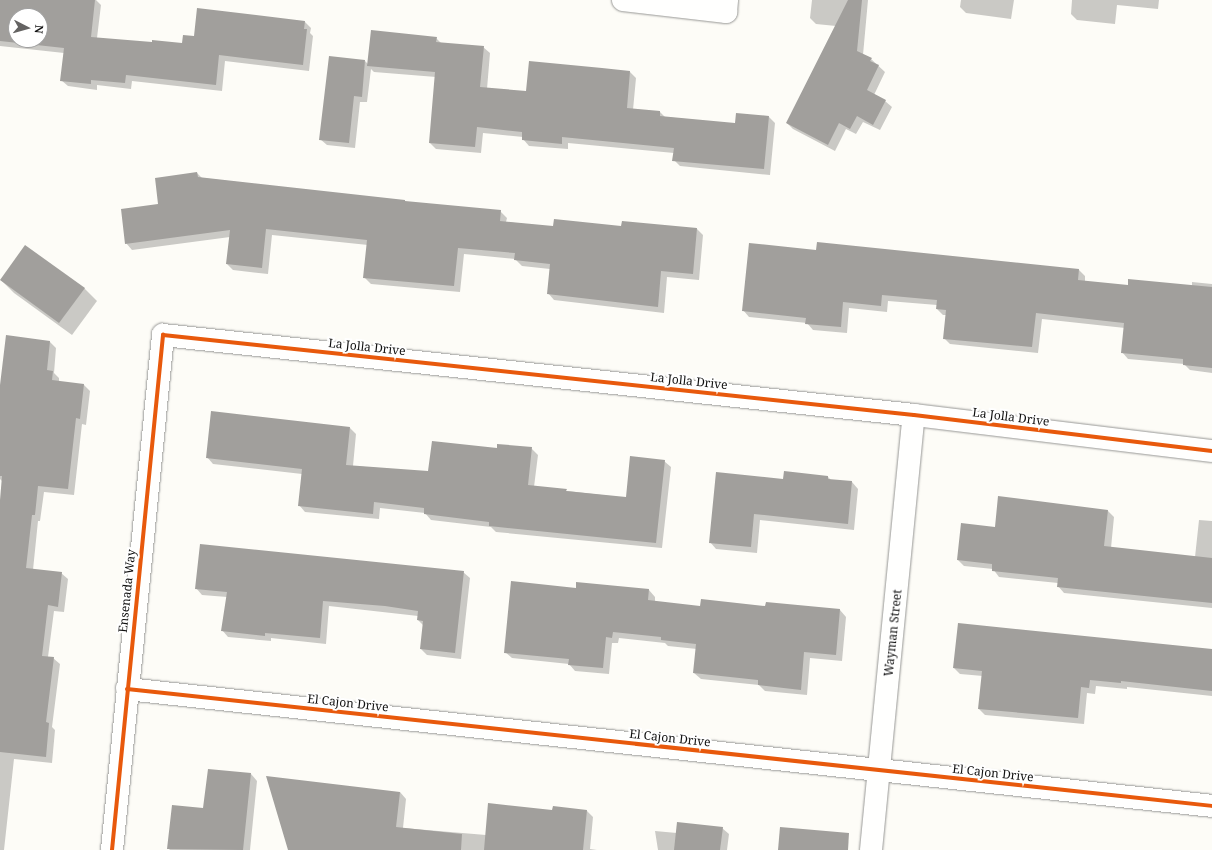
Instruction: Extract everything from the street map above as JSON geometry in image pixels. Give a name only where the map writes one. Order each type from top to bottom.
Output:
[{"type":"street","points":[[623,0],[726,6]]},
{"type":"street","name":"La Jolla Drive","points":[[164,335],[914,415],[1212,451]]},
{"type":"street","name":"Ensenada Way","points":[[112,850],[127,689],[164,335]]},
{"type":"street","name":"Wayman Street","points":[[872,850],[914,415]]},
{"type":"street","name":"El Cajon Drive","points":[[127,689],[1212,806]]},
{"type":"building","points":[[0,0],[95,0],[91,37],[182,43],[183,35],[194,36],[197,8],[305,21],[304,29],[307,29],[303,65],[219,55],[216,85],[126,75],[125,83],[91,80],[91,84],[60,81],[64,48],[48,46],[48,8],[8,8],[8,42],[0,41]]},
{"type":"building","points":[[848,0],[862,0],[857,51],[872,58],[870,61],[879,65],[867,90],[886,100],[873,125],[857,116],[850,129],[839,123],[828,145],[786,123]]},
{"type":"building","points":[[371,30],[437,37],[436,42],[484,46],[480,87],[526,91],[529,61],[602,68],[630,71],[627,108],[660,111],[660,116],[735,123],[736,113],[769,116],[764,169],[672,161],[674,148],[562,137],[562,144],[522,140],[522,132],[477,127],[475,147],[429,143],[435,72],[367,66]]},
{"type":"building","points":[[329,56],[365,60],[362,97],[354,96],[349,143],[319,140]]},
{"type":"building","points":[[197,172],[198,177],[405,201],[501,210],[500,221],[553,226],[554,219],[621,226],[622,221],[697,228],[693,274],[661,271],[658,307],[547,294],[550,264],[514,260],[515,253],[458,248],[454,286],[363,278],[367,240],[266,229],[262,268],[226,264],[230,230],[125,244],[121,209],[158,204],[155,178]]},
{"type":"building","points":[[817,242],[1079,269],[1078,280],[1128,285],[1128,279],[1212,287],[1212,368],[1183,365],[1183,359],[1121,353],[1124,323],[1036,313],[1032,347],[943,339],[946,310],[936,309],[937,300],[882,295],[881,306],[843,302],[841,327],[805,324],[806,318],[742,311],[749,243],[816,250]]},
{"type":"building","points":[[25,245],[85,288],[59,323],[0,280]]},
{"type":"building","points":[[6,335],[50,341],[47,370],[53,371],[52,380],[84,384],[80,419],[76,418],[68,489],[38,486],[35,515],[32,515],[26,568],[62,572],[58,607],[48,605],[42,656],[54,657],[46,722],[49,723],[46,757],[0,752],[0,500],[2,476],[0,476],[0,385]]},
{"type":"building","points":[[211,411],[350,427],[346,465],[428,471],[432,441],[497,448],[497,444],[532,447],[528,485],[567,489],[566,491],[626,497],[630,456],[665,460],[656,543],[489,526],[489,522],[424,514],[424,508],[374,502],[373,514],[298,506],[302,469],[206,458]]},
{"type":"building","points":[[784,471],[828,476],[828,479],[852,481],[848,524],[754,514],[751,547],[709,543],[716,472],[783,479]]},
{"type":"building","points":[[998,496],[1108,510],[1104,546],[1212,558],[1212,603],[1057,587],[1058,578],[992,571],[992,564],[957,560],[961,523],[995,527]]},
{"type":"building","points":[[200,544],[464,571],[455,653],[420,649],[423,621],[417,620],[418,611],[385,606],[323,601],[320,638],[265,633],[265,636],[221,631],[227,592],[195,589]]},
{"type":"building","points":[[511,581],[576,588],[576,582],[649,589],[648,600],[700,606],[701,599],[765,606],[766,602],[840,609],[836,655],[804,652],[801,690],[758,685],[758,680],[693,673],[696,644],[661,640],[661,637],[613,632],[612,638],[606,637],[603,668],[568,665],[569,659],[504,653]]},
{"type":"building","points":[[958,623],[1212,649],[1212,691],[1121,681],[1121,683],[1090,680],[1089,688],[1081,687],[1078,718],[978,709],[982,671],[953,668]]},
{"type":"building","points":[[208,769],[251,773],[243,850],[167,849],[172,805],[203,808]]},
{"type":"building","points":[[266,776],[400,792],[396,827],[462,834],[461,850],[288,850]]},
{"type":"building","points":[[488,803],[552,810],[553,806],[587,810],[583,850],[484,850]]},
{"type":"building","points":[[677,822],[723,827],[720,850],[674,850]]},
{"type":"building","points":[[780,827],[849,833],[848,850],[778,850]]},
{"type":"cycle path","points":[[112,850],[163,335],[914,415],[1212,451]]},
{"type":"cycle path","points":[[127,689],[1212,806]]}]
